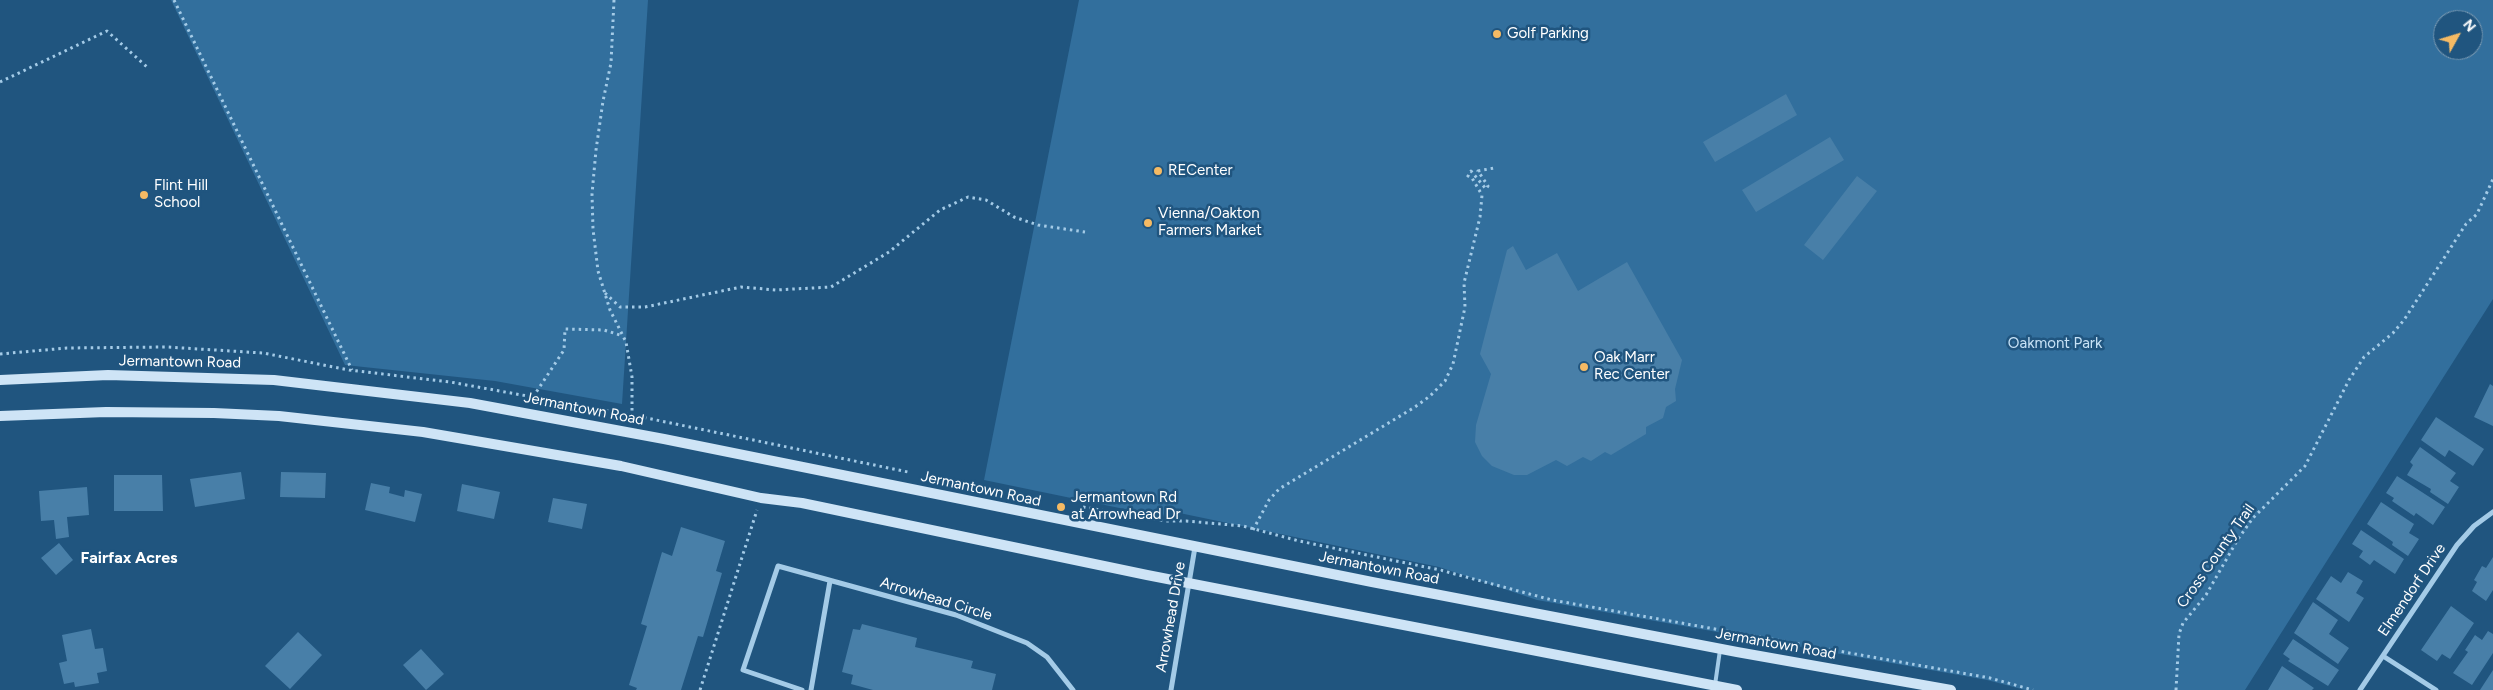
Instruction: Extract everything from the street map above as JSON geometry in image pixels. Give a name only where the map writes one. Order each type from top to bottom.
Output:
[{"type":"main road","name":"Jermantown Road","points":[[0,380],[108,375],[274,380],[470,403],[1721,649],[1951,690]]},
{"type":"main road","points":[[0,416],[106,412],[214,413],[279,416],[423,432],[621,466],[761,498],[802,503],[1188,583],[1715,688],[1737,690]]},
{"type":"street","name":"Elmendorf Drive","points":[[2360,690],[2457,545],[2474,526],[2493,512]]},
{"type":"street","name":"Arrowhead Drive","points":[[1170,690],[1195,547]]},
{"type":"street","name":"Arrowhead Circle","points":[[802,690],[743,670],[778,566],[956,615],[1027,643],[1047,657],[1073,690]]},
{"type":"street","points":[[811,690],[830,581]]},
{"type":"street","points":[[2383,656],[2436,690]]},
{"type":"lane","points":[[1715,688],[1721,649]]},
{"type":"path","points":[[174,0],[352,370]]},
{"type":"path","points":[[614,0],[611,63],[602,101],[592,194],[598,271],[610,310],[623,336],[632,377],[632,415],[629,433]]},
{"type":"path","points":[[0,82],[107,31],[147,67]]},
{"type":"path","points":[[1252,530],[1278,489],[1414,407],[1445,381],[1453,364],[1466,307],[1464,283],[1480,217],[1482,195],[1472,178],[1468,176],[1471,171],[1486,189],[1488,186],[1478,171],[1494,168]]},
{"type":"path","name":"Cross County Trail","points":[[2176,690],[2179,634],[2183,623],[2206,595],[2238,539],[2253,518],[2305,466],[2349,380],[2364,357],[2393,333],[2404,320],[2466,224],[2477,214],[2493,179]]},
{"type":"path","points":[[605,293],[620,307],[645,307],[741,288],[776,290],[832,287],[889,252],[940,210],[968,196],[986,200],[1014,217],[1038,225],[1085,232]]},
{"type":"path","points":[[533,397],[564,350],[565,330],[604,330],[623,336]]},
{"type":"path","points":[[700,690],[757,510]]},
{"type":"path","points":[[1165,521],[1243,526],[1252,530],[1440,570],[1552,600],[1990,678],[2033,690]]},
{"type":"green space","points":[[171,0],[648,0],[622,404],[495,381],[345,365]]},
{"type":"green space","name":"Oakmont Park","points":[[1079,0],[2493,0],[2493,299],[2245,690],[2025,690],[1987,680],[1537,600],[1439,567],[1165,510],[1163,517],[984,480]]},
{"type":"building","points":[[1786,94],[1797,115],[1715,162],[1703,142]]},
{"type":"building","points":[[1830,137],[1844,160],[1756,212],[1742,190]]},
{"type":"building","points":[[1857,176],[1877,191],[1823,260],[1804,245]]},
{"type":"building","name":"Oak Marr Rec Center","points":[[1513,246],[1526,270],[1557,253],[1578,291],[1627,262],[1682,360],[1675,389],[1676,401],[1666,407],[1663,418],[1646,427],[1646,434],[1611,455],[1605,452],[1591,461],[1583,457],[1567,466],[1556,460],[1527,475],[1514,475],[1492,466],[1482,456],[1475,442],[1476,425],[1491,374],[1480,354],[1507,250]]},
{"type":"building","points":[[2490,384],[2493,386],[2493,426],[2474,417]]},
{"type":"building","points":[[2436,417],[2484,449],[2473,466],[2449,450],[2445,457],[2421,440]]},
{"type":"building","points":[[2420,447],[2456,473],[2450,481],[2459,487],[2448,504],[2430,492],[2431,489],[2407,475],[2413,465],[2410,462]]},
{"type":"building","points":[[241,472],[245,499],[195,507],[190,479]]},
{"type":"building","points":[[281,472],[326,473],[325,498],[280,497]]},
{"type":"building","points":[[114,475],[162,475],[163,511],[114,511]]},
{"type":"building","points":[[2397,476],[2445,507],[2433,525],[2416,513],[2414,516],[2392,501],[2394,498],[2386,493]]},
{"type":"building","points":[[371,483],[390,487],[389,493],[404,497],[405,490],[422,494],[415,522],[365,510]]},
{"type":"building","points":[[462,484],[500,492],[494,519],[457,511]]},
{"type":"building","points":[[87,487],[89,515],[67,517],[69,537],[56,539],[54,520],[41,521],[39,491]]},
{"type":"building","points":[[553,498],[587,504],[582,529],[548,522]]},
{"type":"building","points":[[2381,502],[2414,524],[2409,533],[2419,539],[2408,556],[2392,545],[2393,542],[2367,524]]},
{"type":"building","points":[[681,527],[725,541],[716,571],[722,573],[703,637],[698,636],[681,690],[636,690],[637,688],[629,685],[647,626],[641,624],[662,552],[672,556]]},
{"type":"building","points":[[2361,530],[2404,559],[2395,574],[2374,560],[2370,565],[2359,557],[2363,551],[2352,544]]},
{"type":"building","points":[[59,543],[73,560],[56,575],[41,558]]},
{"type":"building","points":[[2493,557],[2493,590],[2486,601],[2472,591],[2477,582],[2474,580],[2482,566],[2486,568]]},
{"type":"building","points":[[2348,572],[2363,581],[2356,593],[2364,598],[2349,622],[2316,599],[2331,576],[2341,583]]},
{"type":"building","points":[[2313,602],[2338,620],[2329,634],[2349,648],[2338,664],[2294,633]]},
{"type":"building","points":[[2451,606],[2474,623],[2450,659],[2442,654],[2437,661],[2421,650]]},
{"type":"building","points":[[862,624],[917,638],[915,647],[973,661],[971,668],[996,674],[992,690],[873,690],[851,684],[853,675],[842,672],[853,629],[860,630]]},
{"type":"building","points":[[91,629],[95,649],[103,648],[107,671],[97,673],[99,683],[75,687],[74,682],[64,684],[59,663],[67,661],[62,635]]},
{"type":"building","points":[[2488,631],[2493,634],[2493,653],[2472,685],[2453,673],[2468,652],[2465,650],[2475,635],[2482,640]]},
{"type":"building","points":[[298,632],[322,655],[290,689],[265,666]]},
{"type":"building","points":[[2293,639],[2339,670],[2328,686],[2288,661],[2290,659],[2283,654]]},
{"type":"building","points":[[421,649],[444,674],[426,690],[403,665]]},
{"type":"building","points":[[2282,666],[2314,688],[2312,690],[2268,690]]},
{"type":"building","points":[[2493,670],[2493,690],[2480,690]]},
{"type":"place","name":"Golf Parking","points":[[1497,34]]},
{"type":"place","name":"RECenter","points":[[1158,171]]},
{"type":"place","name":"Flint Hill School","points":[[144,195]]},
{"type":"place","name":"Vienna/Oakton Farmers Market","points":[[1148,223]]},
{"type":"place","name":"Oak Marr Rec Center","points":[[1584,367]]},
{"type":"place","name":"Jermantown Rd at Arrowhead Dr","points":[[1061,507]]},
{"type":"district","name":"Fairfax Acres","points":[[129,558]]}]
